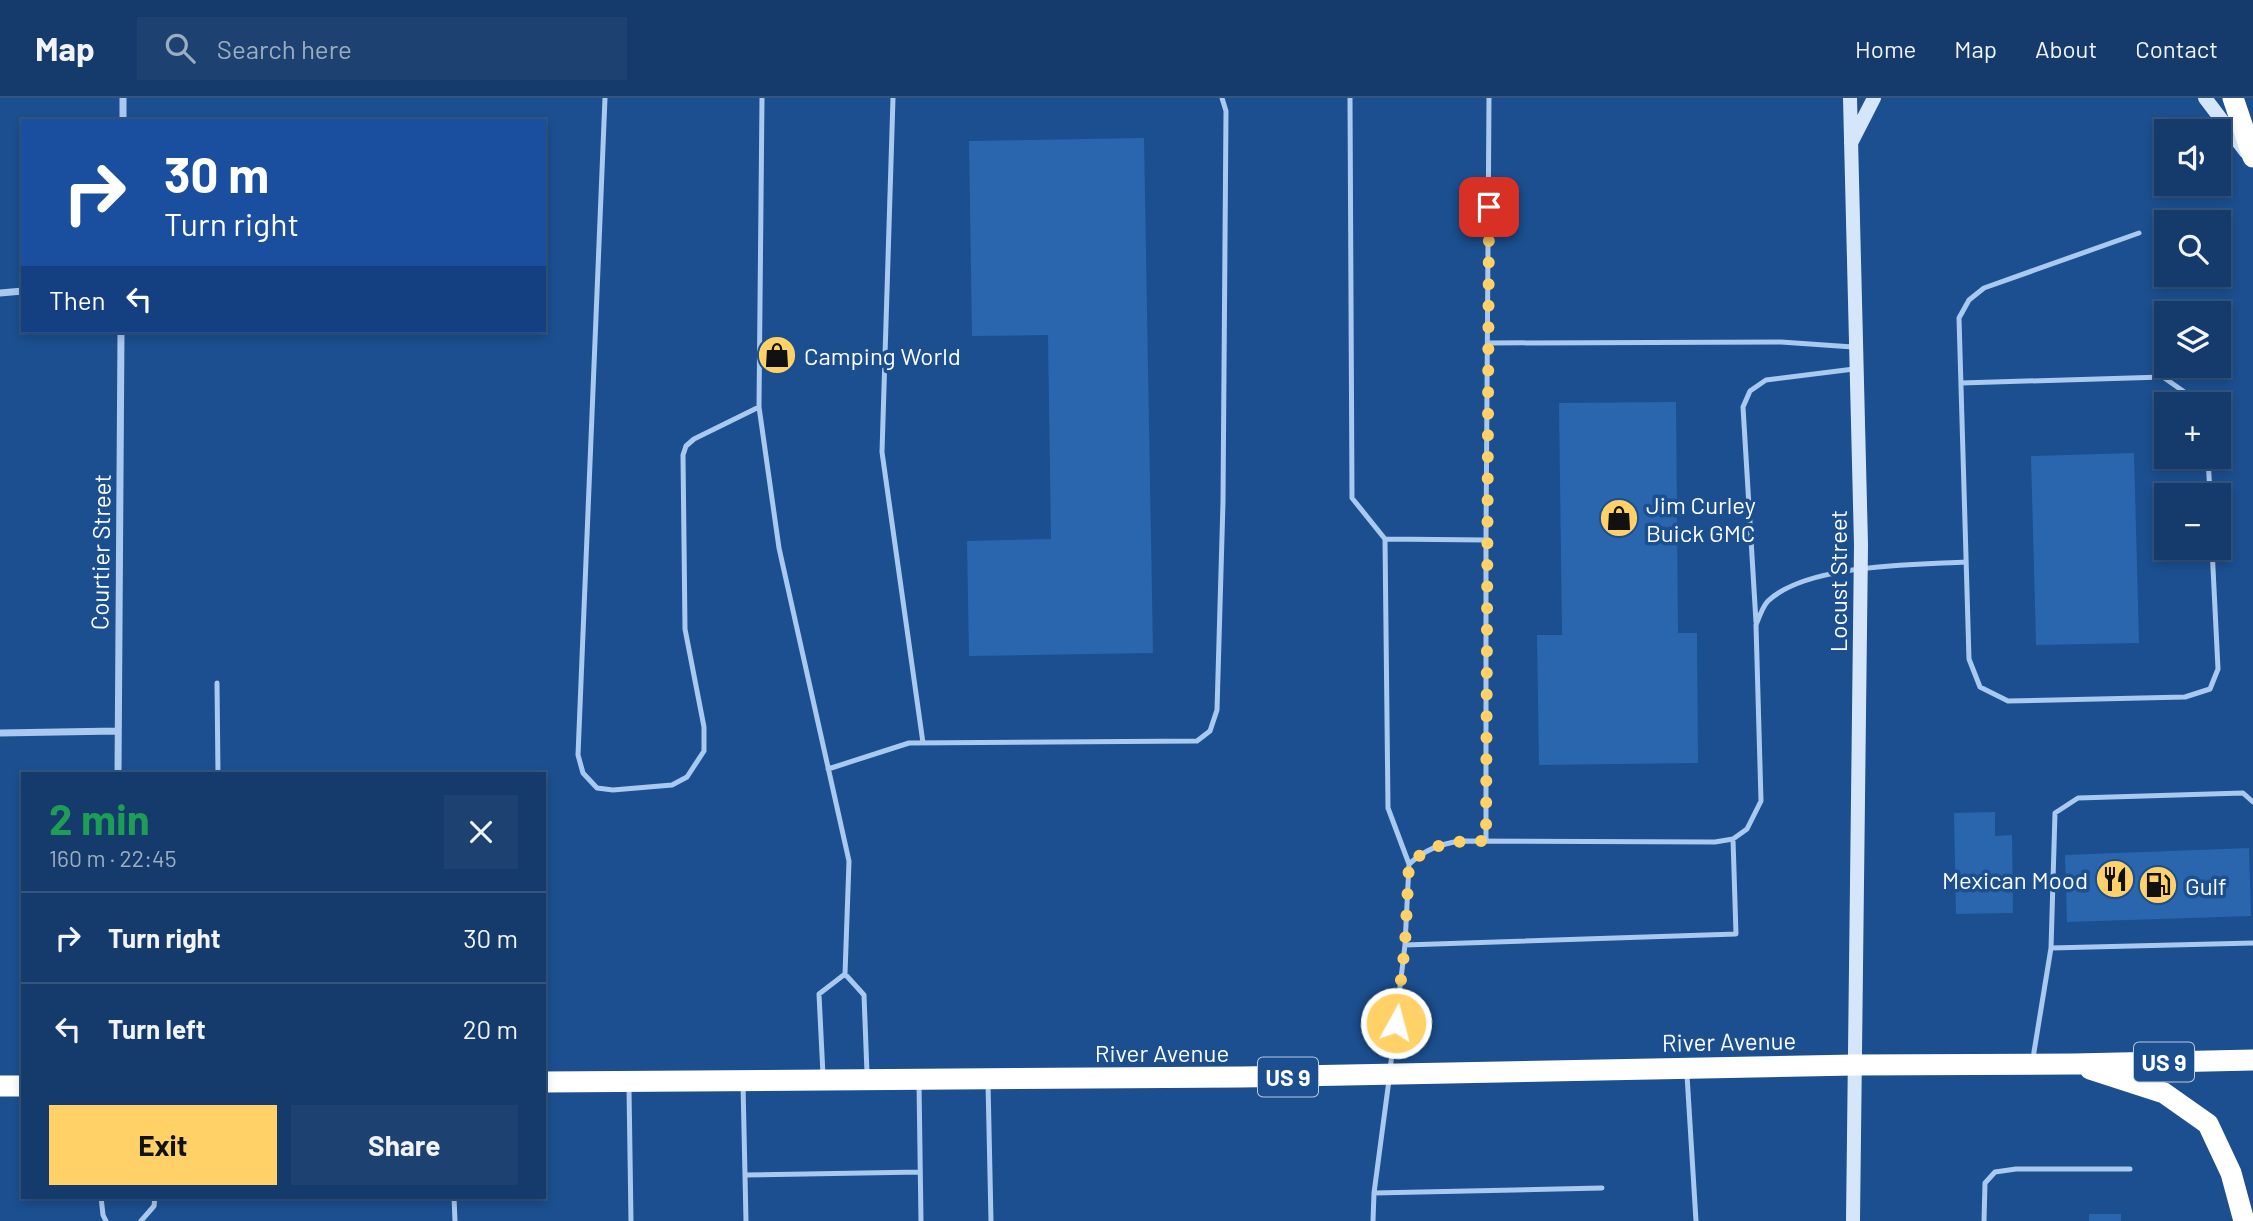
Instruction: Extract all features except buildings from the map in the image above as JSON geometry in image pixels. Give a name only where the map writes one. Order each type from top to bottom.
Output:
[{"type":"highway","points":[[2233,98],[2253,159]]},
{"type":"highway","name":"US 9","points":[[2074,1064],[2253,1060]]},
{"type":"highway","points":[[2074,1064],[2164,1093],[2208,1125],[2231,1173],[2244,1221]]},
{"type":"highway","name":"River Avenue","points":[[546,1082],[1390,1075],[1854,1065],[2074,1064]]},
{"type":"highway","points":[[0,1086],[21,1086]]},
{"type":"street","points":[[123,98],[123,119]]},
{"type":"street","name":"Locust Street","points":[[1850,98],[1861,569],[1853,1221]]},
{"type":"street","points":[[1851,145],[1874,98]]},
{"type":"street","points":[[2205,98],[2253,159]]},
{"type":"street","points":[[0,293],[21,292]]},
{"type":"street","name":"Courtier Street","points":[[118,772],[121,333]]},
{"type":"street","points":[[0,733],[117,731]]},
{"type":"lane","points":[[605,98],[578,755],[583,773],[597,788],[613,790],[672,785],[687,777],[704,751],[704,727],[685,629],[683,454],[686,446],[694,439],[759,407]]},
{"type":"lane","points":[[762,98],[759,407],[779,548],[849,861],[845,974],[864,995],[867,1080]]},
{"type":"lane","points":[[893,98],[881,452],[923,743]]},
{"type":"lane","points":[[828,769],[909,743],[1197,741],[1210,731],[1217,710],[1223,502],[1226,111],[1222,98]]},
{"type":"lane","points":[[1350,98],[1352,498],[1385,539],[1388,808],[1409,864],[1405,945],[1374,1193],[1373,1221]]},
{"type":"lane","points":[[1486,841],[1489,98]]},
{"type":"lane","points":[[2139,233],[1984,288],[1969,300],[1959,318],[1969,659],[1980,687],[2008,701],[2186,697],[2210,689],[2218,669],[2213,560]]},
{"type":"lane","points":[[1488,343],[1781,342],[1856,347]]},
{"type":"lane","points":[[1409,864],[1423,851],[1442,844],[1486,841],[1715,842],[1733,839],[1747,829],[1761,801],[1756,625],[1743,407],[1750,391],[1766,380],[1857,369]]},
{"type":"lane","points":[[1961,383],[2163,377],[2184,392]]},
{"type":"lane","points":[[1385,539],[1486,540]]},
{"type":"lane","points":[[1756,625],[1767,602],[1797,583],[1861,569],[1966,562]]},
{"type":"lane","points":[[217,683],[218,772]]},
{"type":"lane","points":[[2032,1064],[2051,948],[2055,813],[2078,798],[2243,793],[2253,802]]},
{"type":"lane","points":[[1405,945],[1736,934],[1733,839]]},
{"type":"lane","points":[[2051,948],[2253,943]]},
{"type":"lane","points":[[823,1081],[819,993],[845,974]]},
{"type":"lane","points":[[1687,1068],[1696,1221]]},
{"type":"lane","points":[[988,1079],[991,1221]]},
{"type":"lane","points":[[919,1080],[921,1221]]},
{"type":"lane","points":[[743,1081],[746,1221]]},
{"type":"lane","points":[[629,1082],[631,1221]]},
{"type":"lane","points":[[1984,1221],[1985,1183],[1994,1172],[2130,1169]]},
{"type":"lane","points":[[745,1175],[920,1172]]},
{"type":"lane","points":[[1374,1193],[1602,1188]]},
{"type":"lane","points":[[101,1199],[106,1221]]},
{"type":"lane","points":[[141,1221],[154,1206],[155,1199]]},
{"type":"lane","points":[[454,1199],[455,1221]]},
{"type":"place","name":"Camping World","points":[[777,355]]},
{"type":"place","name":"Jim Curley Buick GMC","points":[[1619,518]]},
{"type":"place","name":"Mexican Mood","points":[[2115,879]]},
{"type":"place","name":"Gulf","points":[[2158,885]]},
{"type":"route","points":[[1396,1023],[1405,945],[1409,864],[1423,851],[1442,844],[1486,841],[1489,207]]}]
